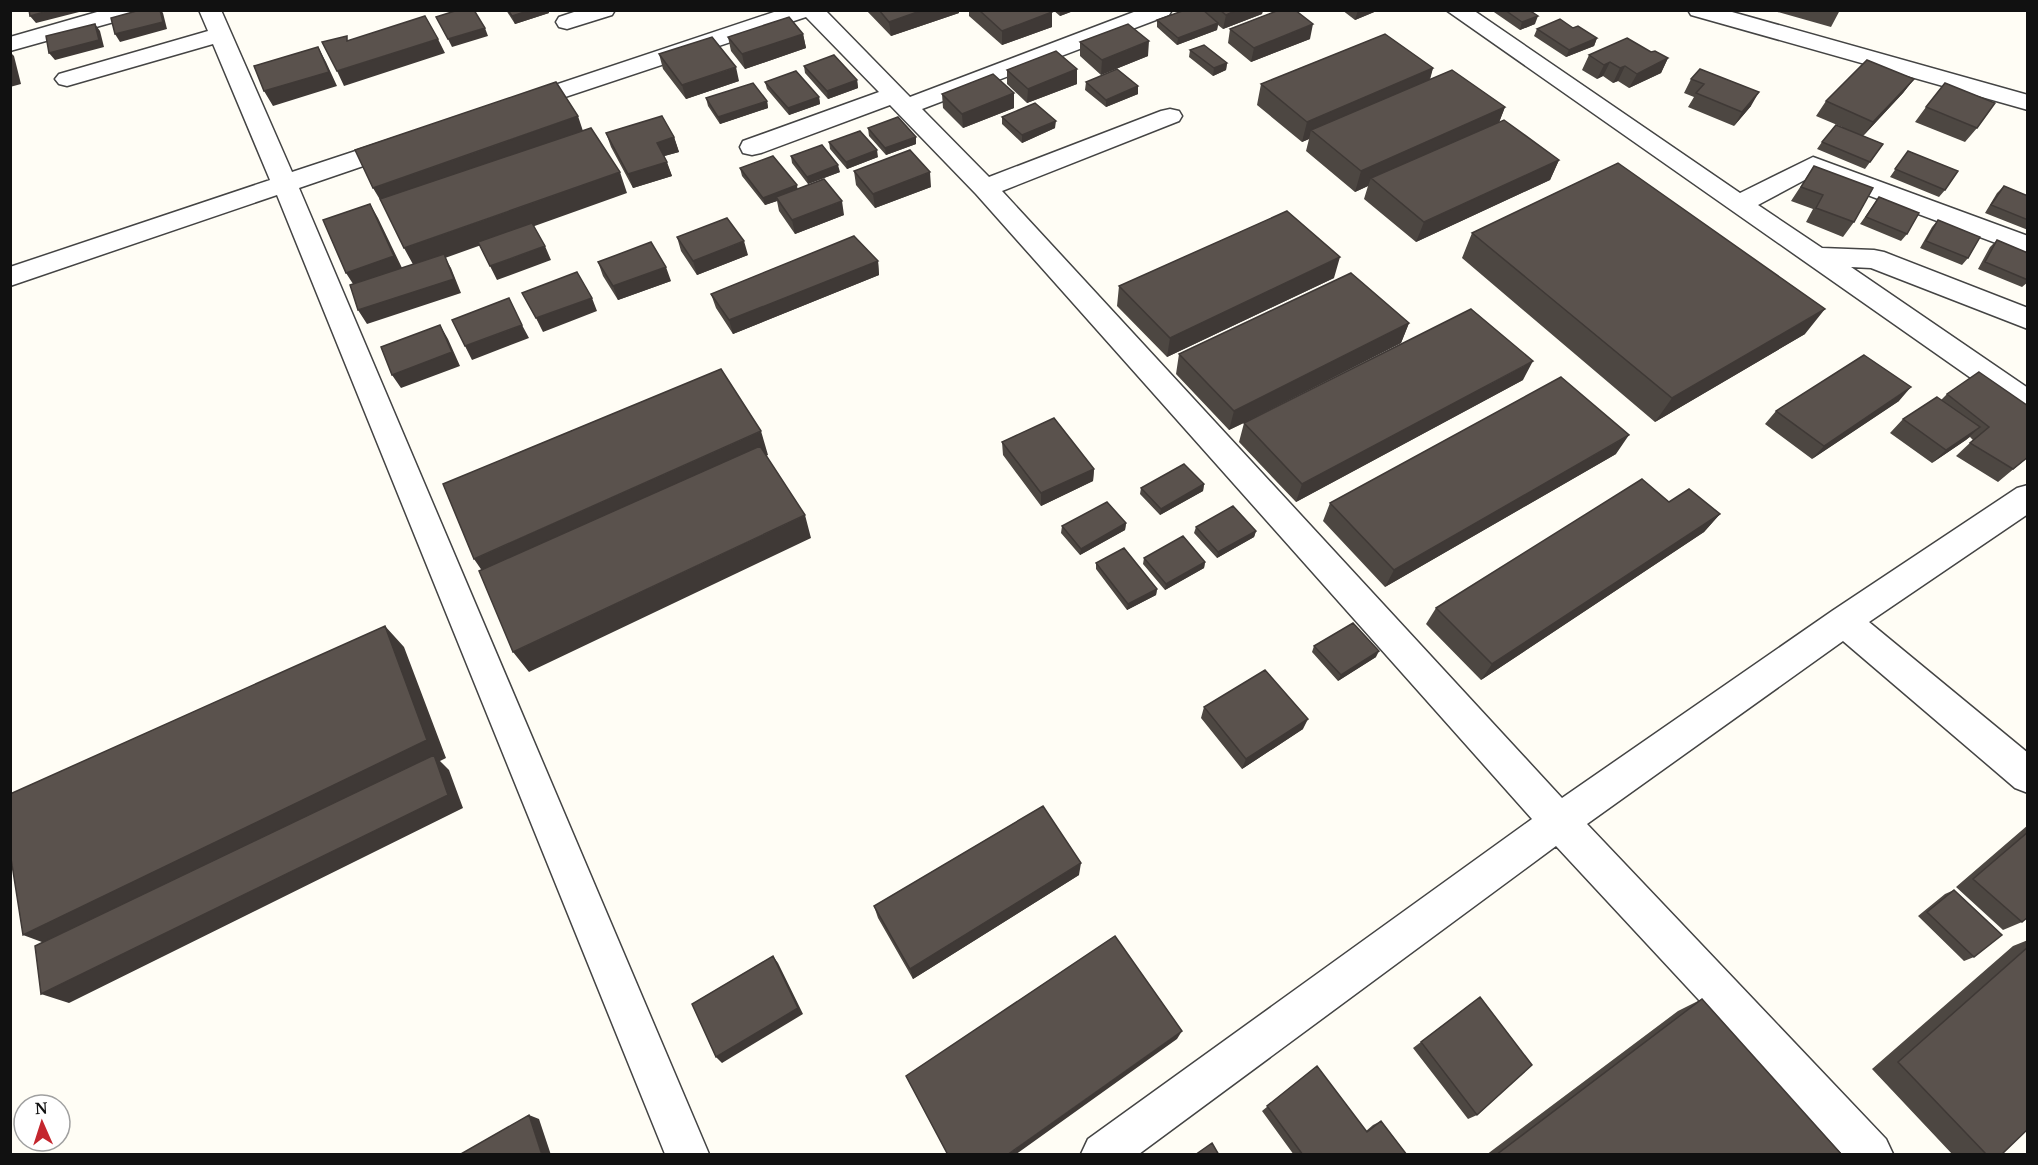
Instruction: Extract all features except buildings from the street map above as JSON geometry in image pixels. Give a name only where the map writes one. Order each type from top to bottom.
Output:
[{"type":"street","points":[[10,44],[131,10]]},
{"type":"street","points":[[567,22],[604,10]]},
{"type":"street","points":[[499,111],[804,10]]},
{"type":"street","points":[[812,10],[985,188],[1560,822],[1871,1155]]},
{"type":"street","points":[[752,147],[900,101],[1131,15],[1161,10]]},
{"type":"street","points":[[1457,10],[2028,403]]},
{"type":"street","points":[[1699,10],[2028,103]]},
{"type":"street","points":[[67,79],[215,23],[284,182],[687,1155]]},
{"type":"street","points":[[985,188],[1170,116]]},
{"type":"street","points":[[10,277],[420,137]]},
{"type":"street","points":[[1739,204],[1813,165],[2028,246]]},
{"type":"street","points":[[1817,257],[1874,259],[2028,319]]},
{"type":"street","points":[[1103,1155],[1560,822],[1844,621],[2028,497]]},
{"type":"street","points":[[1844,621],[2028,776]]}]
